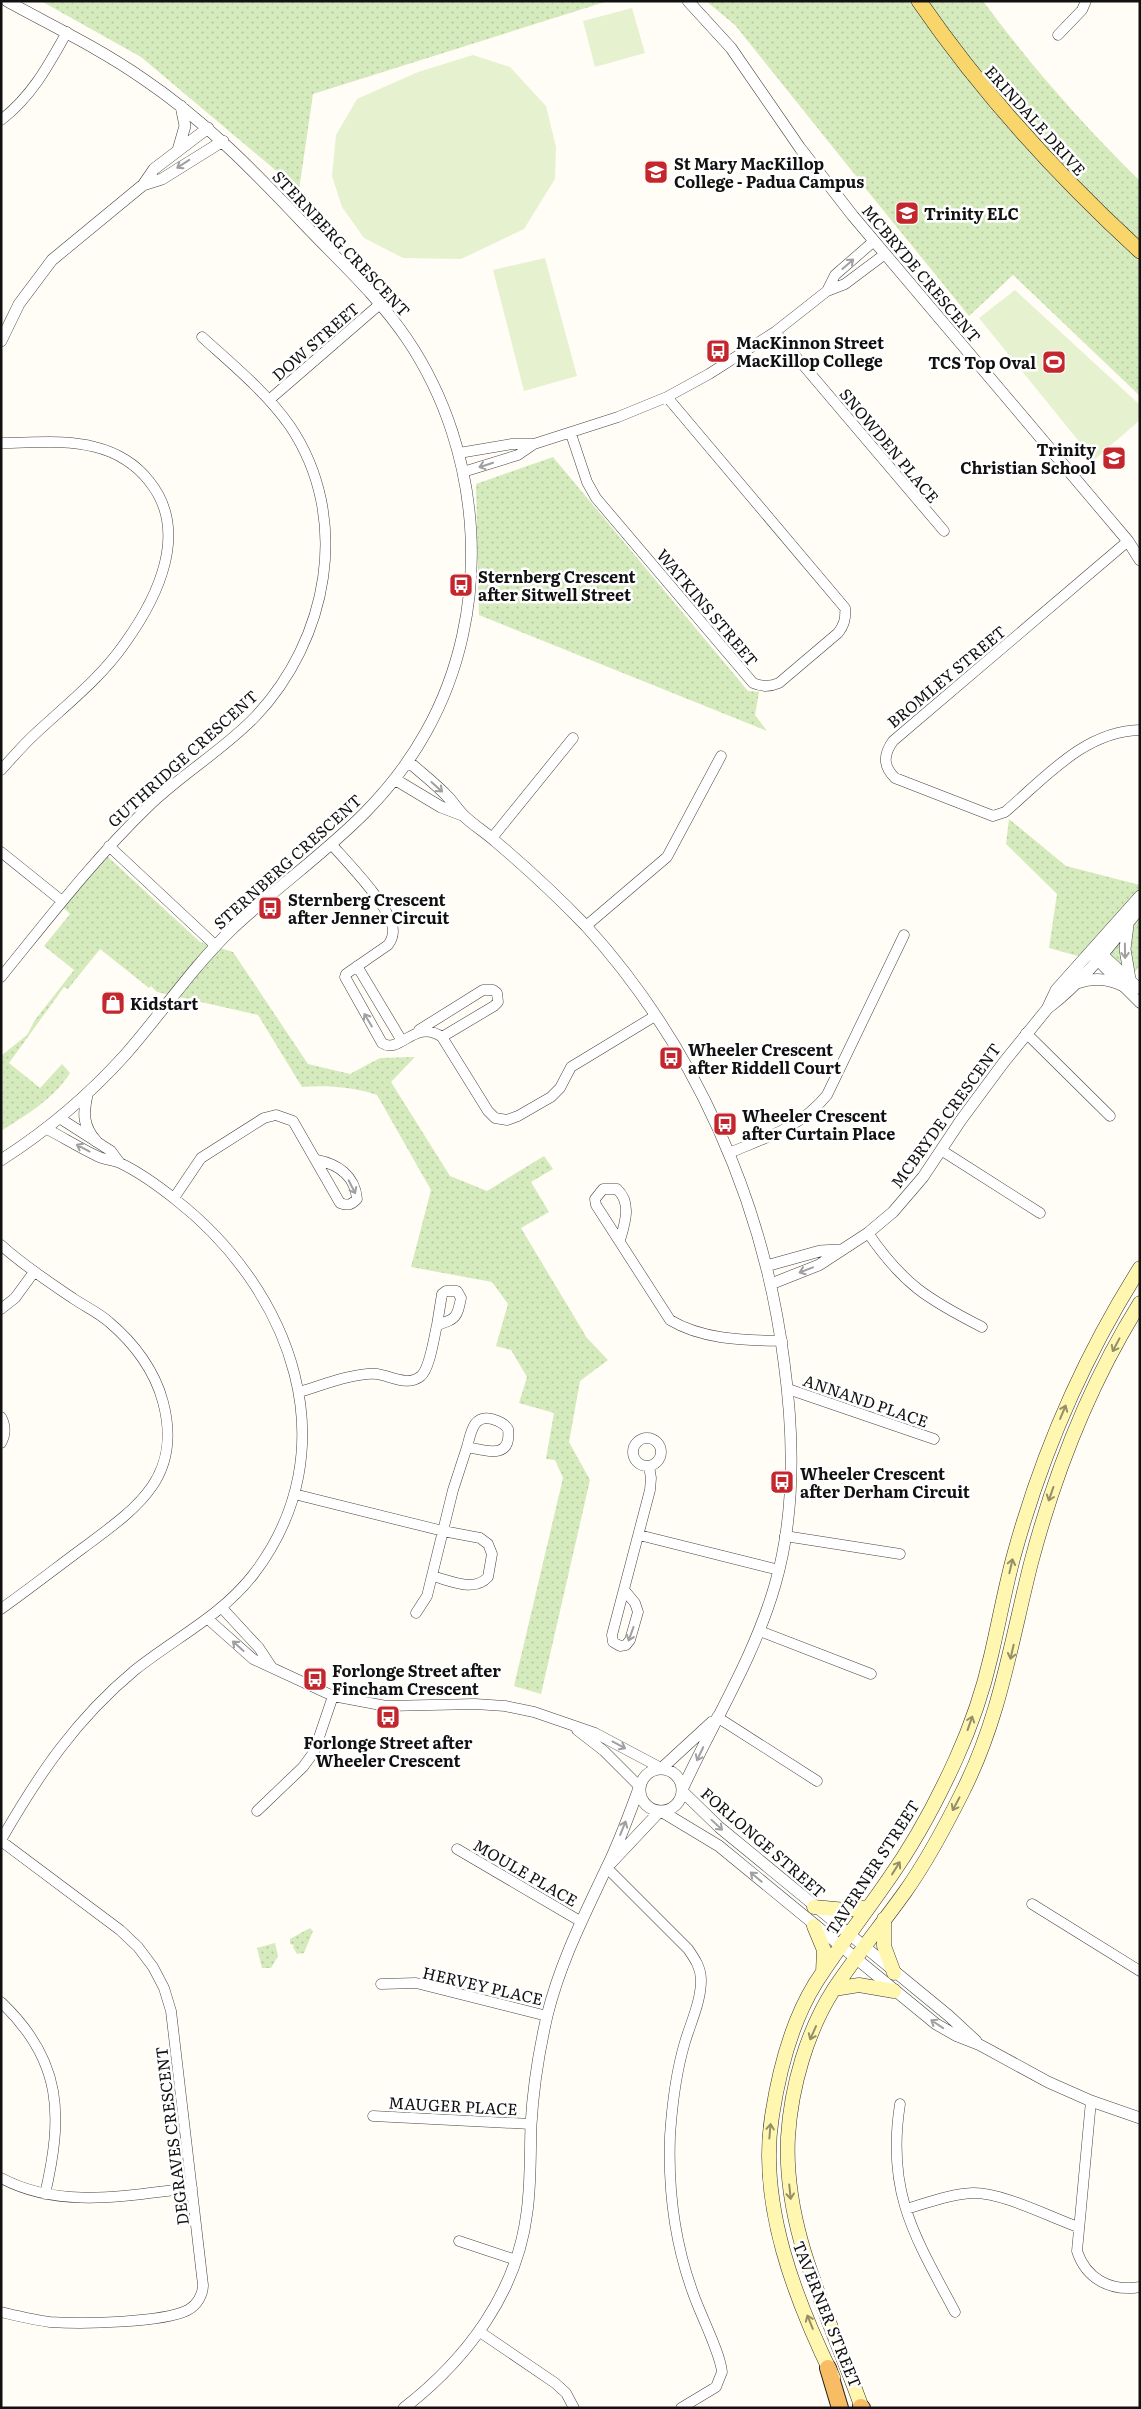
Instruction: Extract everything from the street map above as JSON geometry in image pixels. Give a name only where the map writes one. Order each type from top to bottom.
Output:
[{"type":"highway","points":[[828,2368],[840,2408]]},
{"type":"main road","name":"ERINDALE DRIVE","points":[[920,1],[943,35],[1005,114],[1065,181],[1140,251]]},
{"type":"main road","name":"TAVERNER STREET","points":[[858,2408],[828,2368],[783,2254],[774,2216],[770,2178],[770,2129],[778,2080],[790,2041],[805,2003],[823,1973],[919,1832],[956,1758],[984,1682],[1012,1560],[1029,1500],[1050,1441],[1090,1354],[1140,1268]]},
{"type":"main road","name":"TAVERNER STREET","points":[[858,2408],[801,2246],[792,2210],[788,2173],[788,2136],[797,2080],[809,2043],[834,1989],[905,1891],[936,1841],[964,1790],[986,1737],[1004,1684],[1031,1564],[1053,1489],[1070,1442],[1094,1387],[1140,1303]]},
{"type":"main road","points":[[814,1907],[846,1910],[868,1908]]},
{"type":"main road","points":[[884,1919],[884,1946],[894,1973]]},
{"type":"main road","points":[[814,1926],[824,1950],[823,1973]]},
{"type":"main road","points":[[834,1989],[859,1985],[894,1991]]},
{"type":"street","name":"STERNBERG CRESCENT","points":[[1,1160],[47,1130],[87,1095],[125,1055],[216,946],[261,903],[360,820],[396,780],[428,730],[443,695],[458,653],[466,617],[471,576],[470,525],[459,453],[433,385],[407,339],[380,304],[243,160],[181,106],[113,58],[6,1]]},
{"type":"street","name":"MCBRYDE CRESCENT","points":[[688,1],[731,48],[800,148],[874,241],[1128,541],[1140,560]]},
{"type":"street","points":[[1058,36],[1082,10],[1086,1]]},
{"type":"street","points":[[1,120],[14,110],[39,81],[67,32]]},
{"type":"street","points":[[178,151],[186,126],[181,106]]},
{"type":"street","points":[[1,341],[19,304],[52,260],[143,186],[154,169],[208,128]]},
{"type":"street","points":[[143,186],[162,179],[223,141]]},
{"type":"street","points":[[827,291],[836,275],[874,241]]},
{"type":"street","points":[[463,472],[512,456],[534,444],[571,434],[667,397],[709,374],[775,332],[827,291],[845,284],[885,254]]},
{"type":"street","name":"DOW STREET","points":[[269,400],[380,304]]},
{"type":"street","name":"SNOWDEN PLACE","points":[[775,332],[944,530]]},
{"type":"street","name":"GUTHRIDGE CRESCENT","points":[[1,977],[108,846],[152,803],[254,718],[287,675],[305,645],[316,612],[325,563],[325,531],[321,499],[311,468],[298,439],[269,400],[202,337]]},
{"type":"street","name":"WATKINS STREET","points":[[571,434],[587,482],[596,498],[753,683],[759,686],[773,686],[838,634],[846,617],[845,608],[667,397]]},
{"type":"street","points":[[1,443],[74,443],[96,447],[117,456],[143,474],[156,490],[168,517],[170,537],[167,557],[158,583],[144,614],[125,644],[90,685],[34,736],[1,770]]},
{"type":"street","points":[[459,453],[509,444],[534,444]]},
{"type":"street","name":"BROMLEY STREET","points":[[1128,541],[893,741],[887,749],[885,758],[888,771],[895,778],[992,816],[1005,812],[1083,747],[1099,738],[1118,732],[1140,730]]},
{"type":"street","points":[[492,838],[573,738]]},
{"type":"street","points":[[586,926],[667,857],[721,756]]},
{"type":"street","points":[[408,761],[447,796],[464,816],[541,880],[586,926],[622,970],[655,1016],[696,1083],[729,1153],[755,1223],[771,1284],[782,1341],[788,1389],[791,1478],[785,1536],[779,1570],[760,1631],[741,1674],[717,1717],[676,1806],[660,1811],[607,1868]]},
{"type":"street","points":[[396,780],[441,807],[464,816]]},
{"type":"street","points":[[332,845],[370,888],[391,923],[393,931],[388,946],[346,974],[345,981],[384,1045],[389,1046],[402,1041],[483,990],[493,990],[497,993],[498,1002],[494,1006],[442,1037]]},
{"type":"street","points":[[108,846],[216,946]]},
{"type":"street","points":[[1,852],[62,901]]},
{"type":"street","name":"MCBRYDE CRESCENT","points":[[1047,1009],[1056,990],[1128,923],[1139,901]]},
{"type":"street","name":"MCBRYDE CRESCENT","points":[[771,1284],[819,1265],[838,1250],[868,1233],[893,1212],[914,1190],[1026,1033],[1047,1009],[1075,984],[1096,954],[1139,901]]},
{"type":"street","points":[[1126,983],[1124,949],[1128,923]]},
{"type":"street","points":[[729,1153],[793,1126],[809,1115],[827,1095],[904,935]]},
{"type":"street","points":[[1096,954],[1126,983],[1140,1003]]},
{"type":"street","points":[[357,966],[402,1041]]},
{"type":"street","points":[[1075,984],[1087,980],[1113,980],[1140,989]]},
{"type":"street","points":[[414,1034],[430,1030],[442,1037],[488,1111],[496,1118],[507,1120],[518,1116],[551,1097],[560,1088],[566,1073],[571,1067],[655,1016]]},
{"type":"street","points":[[1026,1033],[1110,1116]]},
{"type":"street","points":[[87,1095],[84,1120],[96,1141]]},
{"type":"street","points":[[174,1198],[201,1158],[264,1118],[276,1115],[293,1121],[340,1203],[352,1204],[357,1199],[356,1192],[342,1168],[333,1163],[316,1160]]},
{"type":"street","points":[[61,1119],[111,1151],[120,1163]]},
{"type":"street","points":[[1,1841],[33,1786],[57,1750],[85,1717],[134,1671],[222,1608],[252,1576],[272,1547],[283,1525],[294,1494],[302,1456],[303,1430],[299,1392],[279,1327],[262,1293],[229,1249],[203,1222],[174,1198],[120,1163],[100,1158],[47,1130]]},
{"type":"street","points":[[941,1150],[1040,1214]]},
{"type":"street","points":[[620,1240],[627,1213],[626,1204],[617,1189],[603,1189],[595,1199],[596,1205],[670,1320],[687,1329],[724,1338],[782,1341]]},
{"type":"street","points":[[868,1233],[898,1272],[917,1290],[940,1306],[982,1327]]},
{"type":"street","points":[[1,1245],[34,1272],[108,1321],[128,1340],[145,1361],[157,1385],[168,1420],[169,1440],[165,1460],[157,1480],[137,1507],[1,1609]]},
{"type":"street","name":"MCBRYDE CRESCENT","points":[[766,1266],[820,1252],[838,1250]]},
{"type":"street","points":[[1,1309],[15,1298],[34,1272]]},
{"type":"street","points":[[299,1392],[361,1375],[376,1374],[406,1381],[414,1380],[424,1374],[437,1325]]},
{"type":"street","name":"ANNAND PLACE","points":[[788,1389],[934,1439]]},
{"type":"street","points":[[1,1417],[5,1424],[5,1435],[1,1443]]},
{"type":"street","points":[[416,1613],[427,1596],[467,1447]]},
{"type":"street","points":[[625,1591],[635,1603],[638,1612],[630,1640],[626,1645],[620,1646],[613,1642],[612,1635],[650,1490],[649,1466]]},
{"type":"street","points":[[294,1494],[443,1531],[480,1538],[488,1544],[492,1554],[488,1577],[478,1584],[470,1585],[432,1576]]},
{"type":"street","points":[[639,1535],[779,1570]]},
{"type":"street","points":[[785,1536],[900,1554]]},
{"type":"street","points":[[222,1608],[259,1648],[271,1666]]},
{"type":"street","points":[[208,1619],[253,1659],[271,1666],[301,1683],[333,1696],[386,1706],[475,1704],[518,1709],[595,1733],[676,1775],[682,1791]]},
{"type":"street","points":[[760,1631],[871,1674]]},
{"type":"street","points":[[257,1811],[303,1767],[314,1752],[333,1696]]},
{"type":"street","points":[[404,2408],[452,2367],[480,2332],[501,2296],[516,2260],[527,2212],[534,2084],[547,2016],[561,1968],[580,1921],[607,1868],[647,1774],[661,1768],[717,1717]]},
{"type":"street","points":[[717,1717],[817,1781]]},
{"type":"street","points":[[574,1728],[604,1751],[640,1788],[645,1804],[660,1811]]},
{"type":"street","name":"FORLONGE STREET","points":[[682,1791],[719,1827],[894,1973],[949,2016],[980,2045]]},
{"type":"street","name":"FORLONGE STREET","points":[[660,1811],[719,1846],[840,1948],[936,2024],[980,2045]]},
{"type":"street","name":"DEGRAVES CRESCENT","points":[[1,1841],[120,1930],[138,1947],[153,1967],[164,1988],[171,2012],[203,2285],[200,2298],[190,2309],[175,2315],[83,2323],[49,2322],[1,2312]]},
{"type":"street","name":"MOULE PLACE","points":[[457,1849],[580,1921]]},
{"type":"street","points":[[607,1868],[688,1949],[696,1960],[700,1972],[700,1992],[684,2044],[675,2090],[670,2136],[670,2182],[685,2271],[722,2372],[716,2387],[682,2408]]},
{"type":"street","points":[[1032,1904],[1140,1971]]},
{"type":"street","name":"HERVEY PLACE","points":[[381,1984],[416,1983],[547,2016]]},
{"type":"street","points":[[1,2002],[21,2023],[36,2045],[51,2082],[56,2108],[56,2134],[45,2194]]},
{"type":"street","points":[[980,2045],[1048,2082],[1091,2101],[1140,2118]]},
{"type":"street","points":[[1091,2101],[1077,2251],[1081,2264],[1089,2275],[1101,2283],[1116,2287],[1140,2287]]},
{"type":"street","points":[[900,2104],[896,2130],[896,2157],[899,2183],[917,2240],[955,2312]]},
{"type":"street","name":"MAUGER PLACE","points":[[373,2116],[531,2124]]},
{"type":"street","points":[[1,2178],[45,2194],[82,2199],[192,2188]]},
{"type":"street","points":[[906,2209],[958,2194],[975,2193],[991,2195],[1078,2227]]},
{"type":"street","points":[[459,2240],[516,2260]]},
{"type":"street","points":[[480,2332],[555,2383],[566,2393],[574,2408]]},
{"type":"green space","points":[[41,1],[608,1],[313,94],[299,190],[141,57]]},
{"type":"green space","points":[[706,1],[983,1],[1058,94],[1140,181],[1140,396],[1013,275],[969,316],[857,178],[869,179],[856,176],[735,25]]},
{"type":"green space","points":[[632,8],[645,53],[595,67],[583,21]]},
{"type":"green space","points":[[473,55],[510,67],[546,106],[556,147],[555,179],[524,229],[461,259],[403,258],[364,238],[342,207],[332,176],[336,135],[357,99],[418,72]]},
{"type":"green space","points":[[545,258],[577,376],[524,391],[493,270]]},
{"type":"green space","name":"TCS Top Oval","points":[[1015,290],[1140,405],[1140,420],[1094,460],[979,318]]},
{"type":"green space","points":[[553,457],[748,691],[759,692],[755,715],[767,731],[479,615],[476,484]]},
{"type":"green space","points":[[1009,819],[1066,866],[1140,885],[1140,965],[1135,972],[1049,948],[1057,894],[1006,844]]},
{"type":"green space","points":[[107,856],[200,942],[233,952],[308,1064],[350,1074],[380,1058],[415,1057],[391,1082],[450,1176],[487,1191],[544,1156],[553,1169],[531,1182],[549,1212],[521,1228],[587,1338],[608,1360],[580,1381],[569,1442],[590,1480],[541,1694],[514,1686],[563,1478],[555,1460],[546,1459],[554,1413],[519,1403],[527,1377],[511,1350],[496,1346],[508,1304],[492,1282],[411,1267],[431,1190],[377,1095],[340,1087],[302,1087],[258,1015],[157,992],[151,986],[149,988],[100,949],[68,989],[64,987],[9,1063],[40,1088],[62,1064],[70,1073],[48,1099],[1,1131],[1,1056],[27,1035],[35,1020],[74,970],[44,946],[70,914],[62,906]]},
{"type":"green space","points":[[310,1928],[313,1931],[304,1953],[297,1954],[293,1947],[294,1945],[290,1944],[290,1939]]},
{"type":"green space","points":[[275,1943],[278,1956],[271,1968],[262,1968],[257,1948]]},
{"type":"place","name":"St Mary MacKillop College - Padua Campus","points":[[656,172]]},
{"type":"place","name":"Trinity ELC","points":[[907,213]]},
{"type":"place","name":"MacKinnon Street MacKillop College","points":[[718,351]]},
{"type":"place","name":"TCS Top Oval","points":[[1054,362]]},
{"type":"place","name":"Trinity Christian School","points":[[1114,458]]},
{"type":"place","name":"Sternberg Crescent after Sitwell Street","points":[[461,585]]},
{"type":"place","name":"Sternberg Crescent after Jenner Circuit","points":[[270,908]]},
{"type":"place","name":"Kidstart","points":[[113,1003]]},
{"type":"place","name":"Wheeler Crescent after Riddell Court","points":[[671,1058]]},
{"type":"place","name":"Wheeler Crescent after Curtain Place","points":[[725,1124]]},
{"type":"place","name":"Wheeler Crescent after Derham Circuit","points":[[782,1482]]},
{"type":"place","name":"Forlonge Street after Fincham Crescent","points":[[315,1679]]},
{"type":"place","name":"Forlonge Street after Wheeler Crescent","points":[[388,1717]]}]
